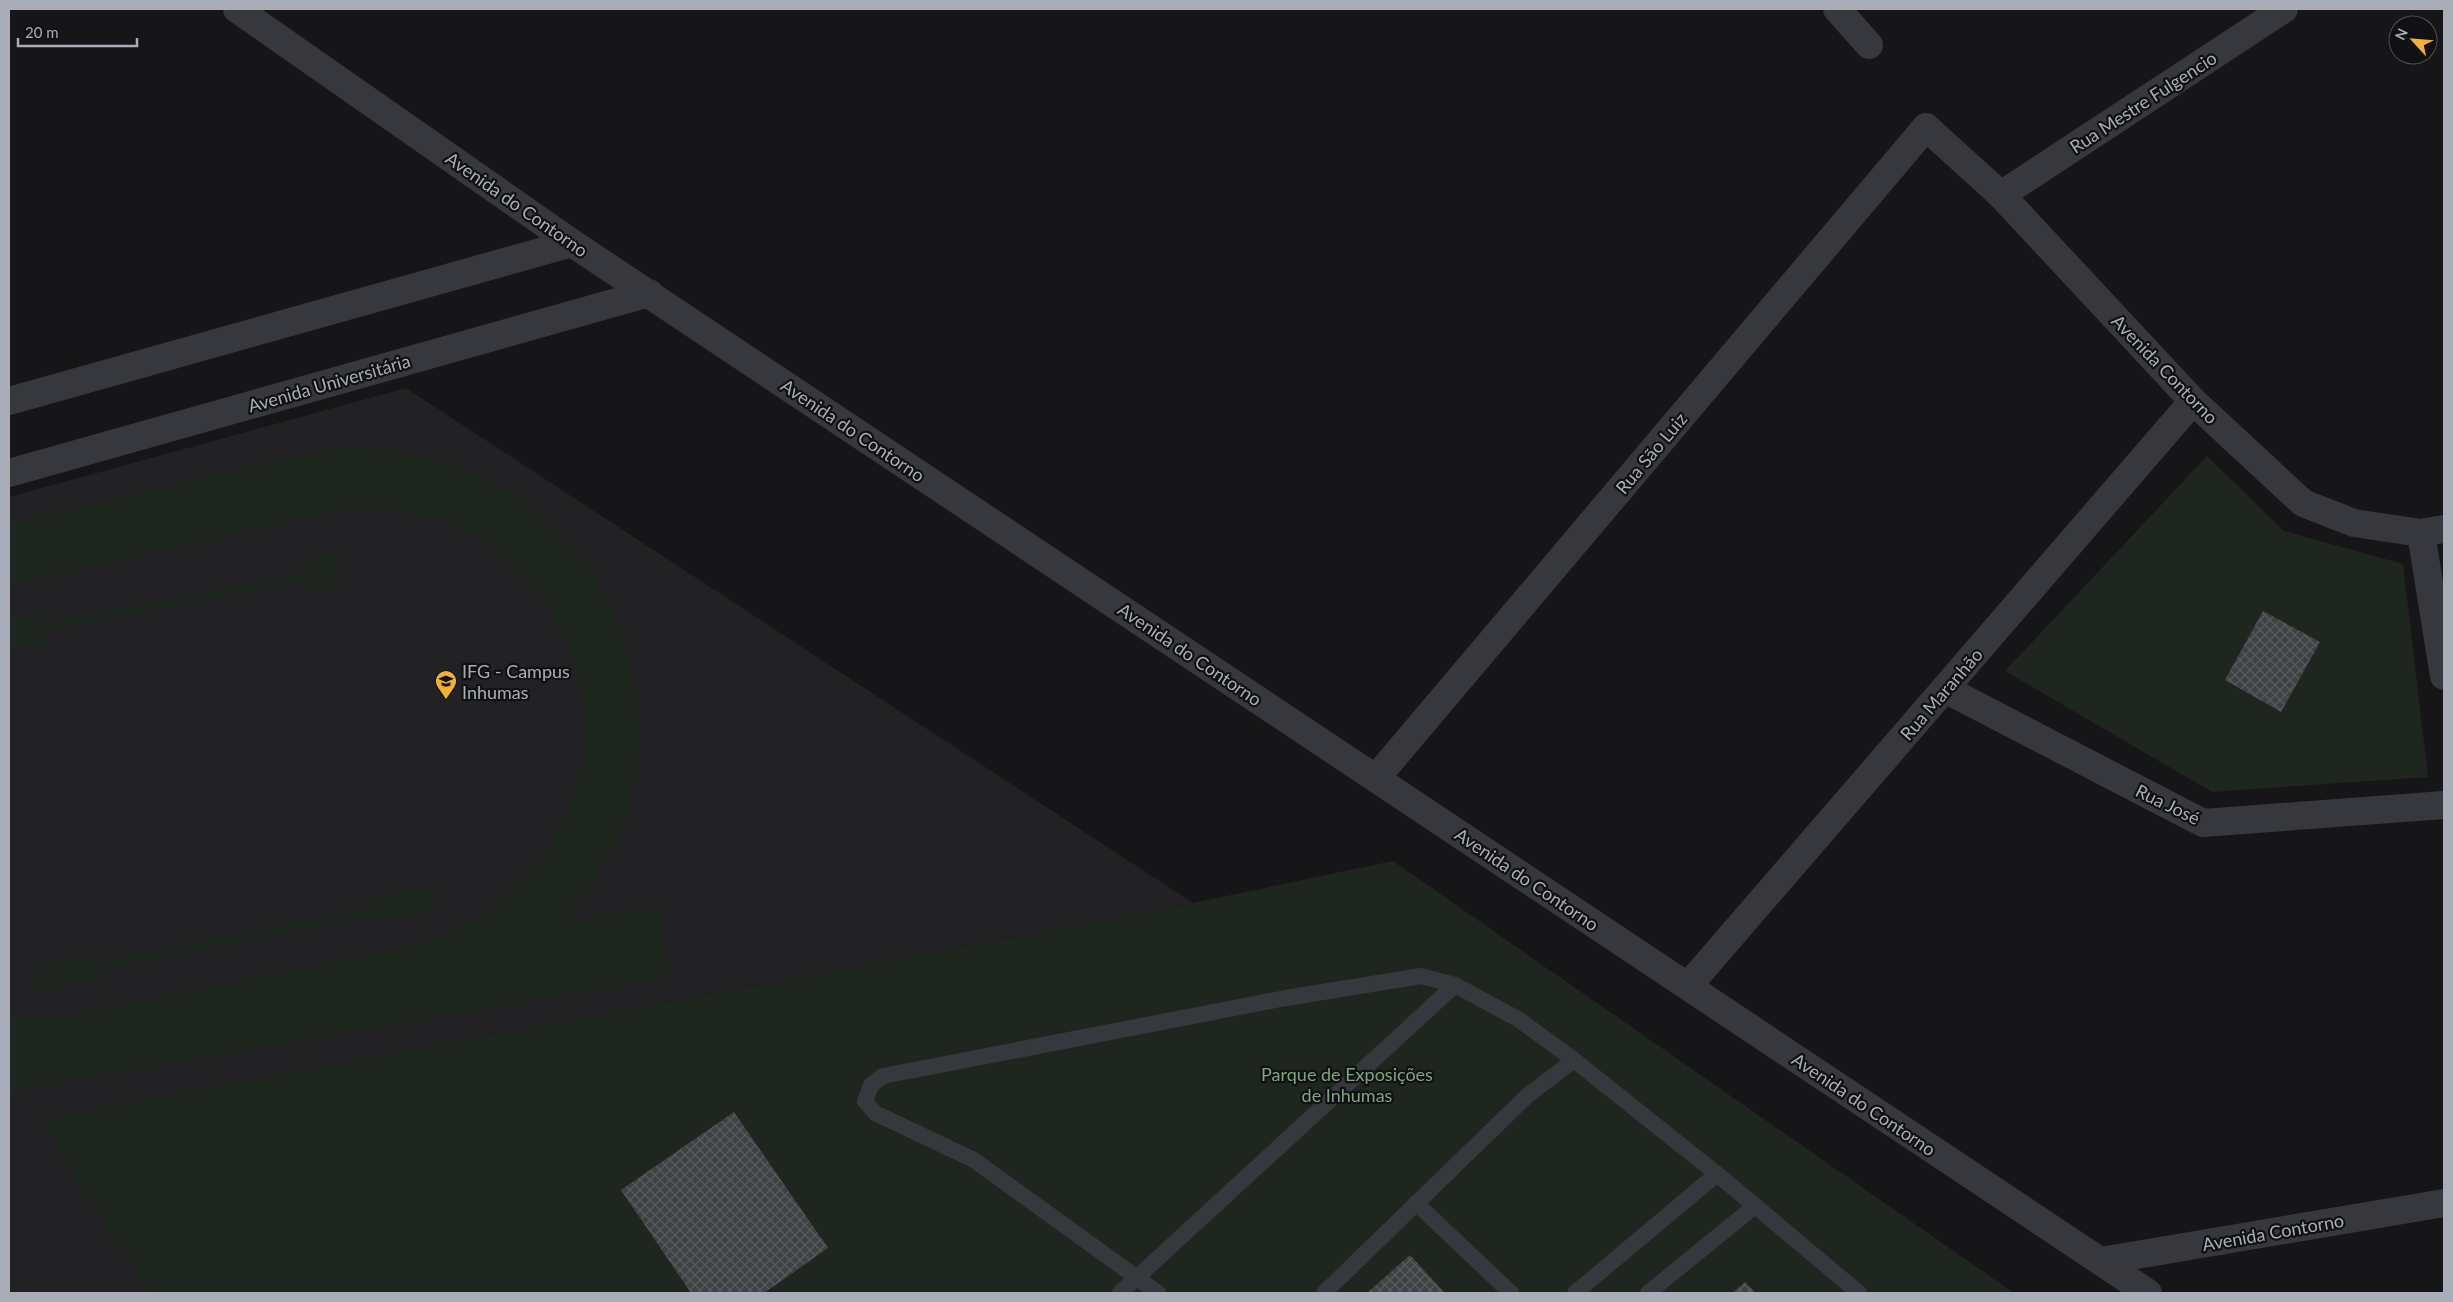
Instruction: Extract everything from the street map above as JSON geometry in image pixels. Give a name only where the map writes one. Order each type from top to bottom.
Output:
[{"type":"street","name":"Avenida do Contorno","points":[[236,9],[572,243],[2148,1293]]},
{"type":"street","points":[[1836,9],[1869,45]]},
{"type":"street","name":"Rua Mestre Fulgencio","points":[[2001,196],[2284,9]]},
{"type":"street","name":"Avenida Contorno","points":[[1926,127],[2001,196],[2193,401],[2303,503],[2354,523],[2433,531]]},
{"type":"street","name":"Rua São Luiz","points":[[1376,778],[1926,127]]},
{"type":"street","points":[[9,401],[572,243]]},
{"type":"street","name":"Avenida Universitária","points":[[9,473],[649,293]]},
{"type":"street","name":"Rua Maranhão","points":[[1688,986],[2193,401]]},
{"type":"street","points":[[2433,531],[2444,676]]},
{"type":"street","name":"Rua José","points":[[1945,689],[2203,823],[2444,805]]},
{"type":"street","name":"Avenida Contorno","points":[[2101,1262],[2444,1203]]},
{"type":"lane","points":[[1158,1293],[974,1160],[875,1114],[864,1101],[871,1085],[883,1076],[1286,998],[1421,976],[1455,985],[1518,1020],[1574,1060],[1718,1174],[1859,1293]]},
{"type":"lane","points":[[1120,1293],[1455,985]]},
{"type":"lane","points":[[1324,1293],[1527,1096],[1574,1060]]},
{"type":"lane","points":[[1575,1293],[1718,1174]]},
{"type":"lane","points":[[1416,1203],[1511,1293]]},
{"type":"lane","points":[[1648,1293],[1755,1206]]},
{"type":"shaded area","name":"IFG - Campus Inhumas","points":[[406,388],[1193,903],[39,1119],[148,1293],[9,1293],[9,497]]},
{"type":"green space","points":[[344,447],[410,453],[441,460],[473,471],[515,494],[552,523],[583,559],[608,598],[625,641],[636,687],[640,734],[635,781],[627,815],[615,847],[599,875],[567,919],[661,907],[670,978],[9,1092],[9,1015],[47,1019],[400,947],[441,934],[467,923],[502,900],[542,857],[569,807],[582,755],[581,701],[568,649],[542,601],[504,560],[455,528],[442,522],[401,512],[344,510],[9,586],[9,523],[300,454]]},
{"type":"green space","points":[[2207,456],[2284,531],[2403,564],[2428,777],[2212,792],[2005,671]]},
{"type":"green space","points":[[336,552],[343,584],[309,591],[306,580],[43,631],[45,645],[10,651],[9,616],[39,610],[42,624],[305,572],[303,558]]},
{"type":"green space","name":"Parque de Exposições de Inhumas","points":[[1393,861],[2014,1293],[148,1293],[38,1119],[1193,903]]},
{"type":"green space","points":[[432,885],[437,911],[377,922],[375,916],[97,971],[98,979],[37,991],[32,966],[93,954],[95,961],[374,906],[372,897]]},
{"type":"building","points":[[2263,611],[2320,642],[2281,712],[2225,680]]},
{"type":"building","points":[[734,1112],[828,1248],[764,1293],[691,1293],[621,1190]]},
{"type":"building","points":[[1410,1255],[1445,1293],[1367,1293]]},
{"type":"building","points":[[1745,1282],[1756,1293],[1732,1293]]},
{"type":"place","name":"IFG - Campus Inhumas","points":[[446,700]]}]
